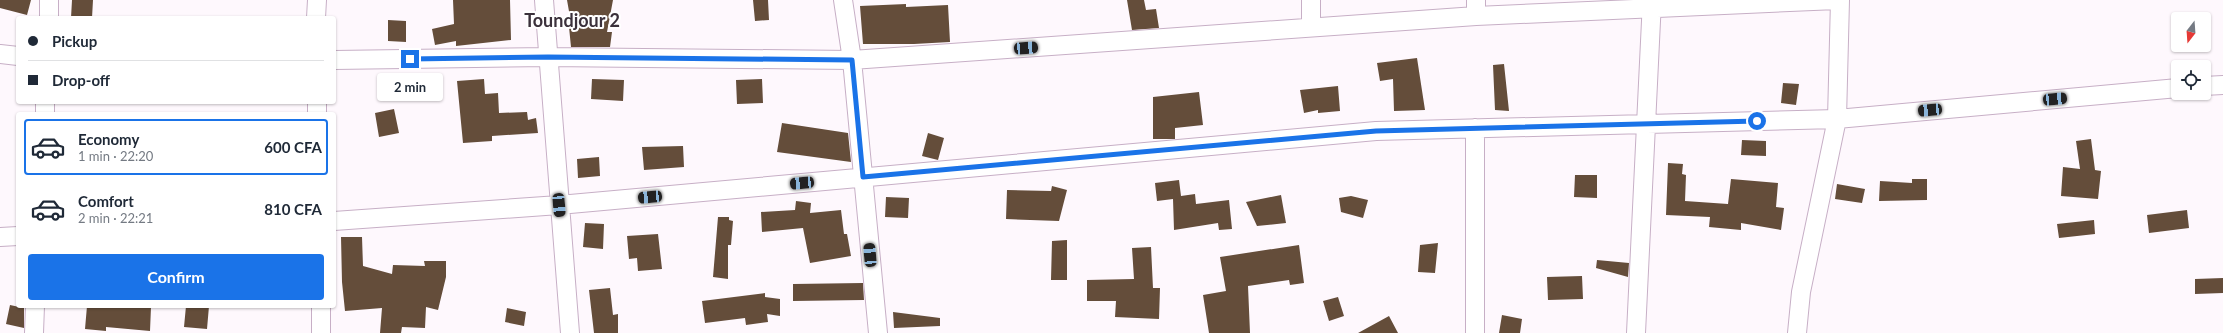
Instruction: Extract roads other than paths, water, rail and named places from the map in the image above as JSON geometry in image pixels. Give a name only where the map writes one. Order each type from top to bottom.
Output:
[{"type":"street","points":[[49,0],[49,16]]},
{"type":"street","points":[[316,0],[316,16]]},
{"type":"street","points":[[544,0],[570,333]]},
{"type":"street","points":[[843,0],[852,60],[878,333]]},
{"type":"street","points":[[1311,0],[1311,27]]},
{"type":"street","points":[[336,60],[548,57],[852,60],[1311,27],[1476,8],[1838,0],[1837,119],[1801,292],[1798,333]]},
{"type":"street","points":[[1636,333],[1652,4]]},
{"type":"street","points":[[0,54],[16,56]]},
{"type":"street","points":[[2211,86],[2223,85]]},
{"type":"street","points":[[336,221],[559,205],[1376,131],[1837,119],[2171,89]]},
{"type":"street","points":[[1475,128],[1475,333]]},
{"type":"street","points":[[0,237],[16,236]]},
{"type":"street","points":[[34,333],[35,308]]},
{"type":"street","points":[[320,308],[321,333]]},
{"type":"district","name":"Toundjour 2","points":[[572,20]]}]
